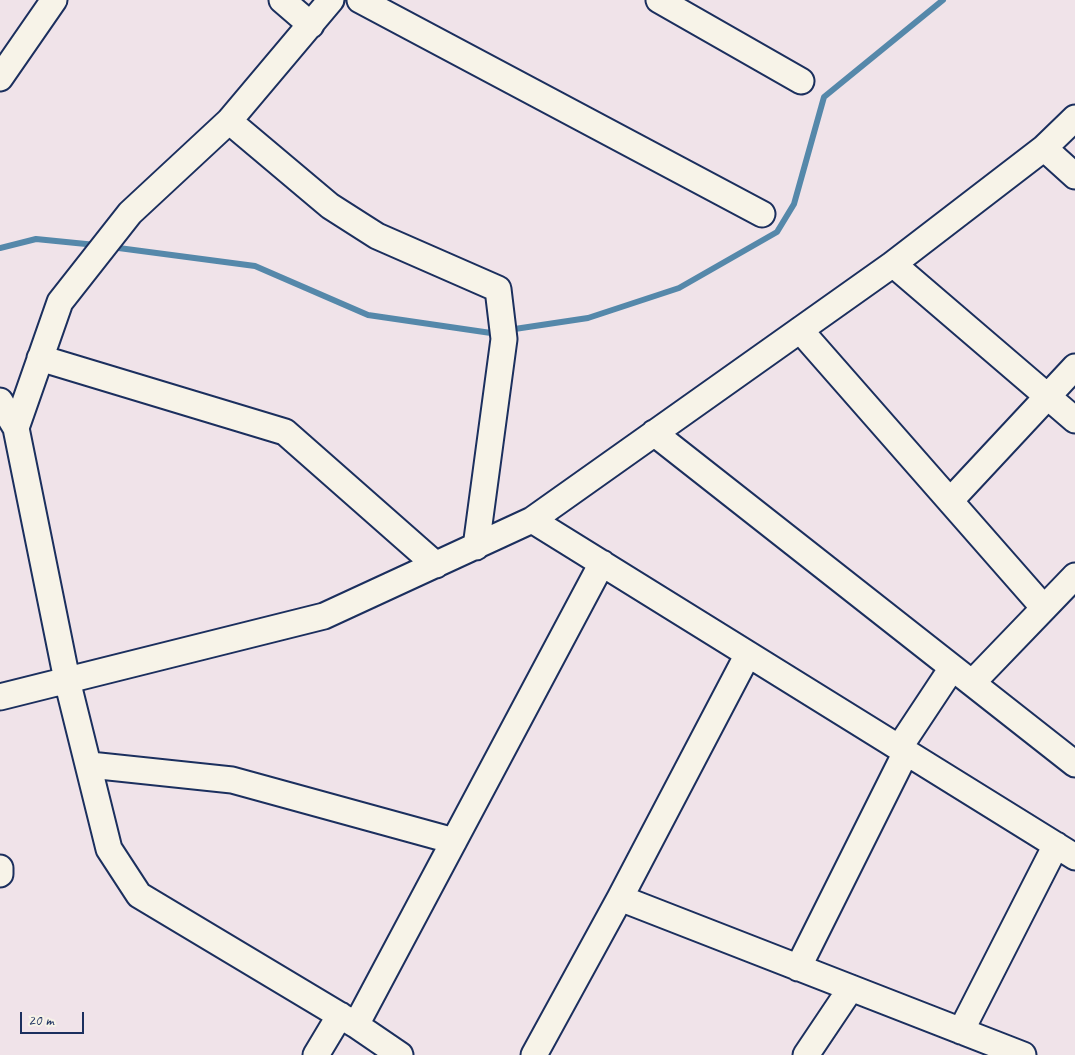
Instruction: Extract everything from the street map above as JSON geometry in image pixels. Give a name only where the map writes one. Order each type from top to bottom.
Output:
[{"type":"street","points":[[0,78],[54,0]]},
{"type":"street","points":[[282,0],[311,25]]},
{"type":"street","points":[[16,428],[60,302],[130,213],[229,120],[331,0]]},
{"type":"street","points":[[360,0],[762,214]]},
{"type":"street","points":[[659,0],[801,81]]},
{"type":"street","points":[[0,697],[324,616],[532,520],[893,264],[1044,148],[1075,118]]},
{"type":"street","points":[[229,120],[330,206],[370,231],[498,289],[503,332],[476,547]]},
{"type":"street","points":[[1044,148],[1075,176]]},
{"type":"street","points":[[893,264],[1075,420]]},
{"type":"street","points":[[800,330],[1044,608]]},
{"type":"street","points":[[40,358],[285,432],[436,565]]},
{"type":"street","points":[[950,501],[1075,367]]},
{"type":"street","points":[[0,401],[16,428],[67,680],[90,765],[109,849],[139,895],[348,1020],[400,1055]]},
{"type":"street","points":[[654,433],[1075,764]]},
{"type":"street","points":[[532,520],[1066,851],[961,1031]]},
{"type":"street","points":[[316,1055],[348,1020],[454,841],[602,563]]},
{"type":"street","points":[[972,683],[1075,576]]},
{"type":"street","points":[[534,1055],[620,898],[748,654]]},
{"type":"street","points":[[798,968],[903,750],[952,668]]},
{"type":"street","points":[[90,765],[232,780],[454,841]]},
{"type":"street","points":[[0,868],[0,874]]},
{"type":"street","points":[[620,898],[1023,1055]]},
{"type":"street","points":[[806,1055],[851,988]]},
{"type":"waterway","points":[[508,330],[588,318],[679,288],[777,232],[794,204],[824,97],[943,0]]},
{"type":"waterway","points":[[0,248],[36,239],[96,245]]},
{"type":"waterway","points":[[111,247],[255,266],[368,315],[491,333],[498,331]]}]
